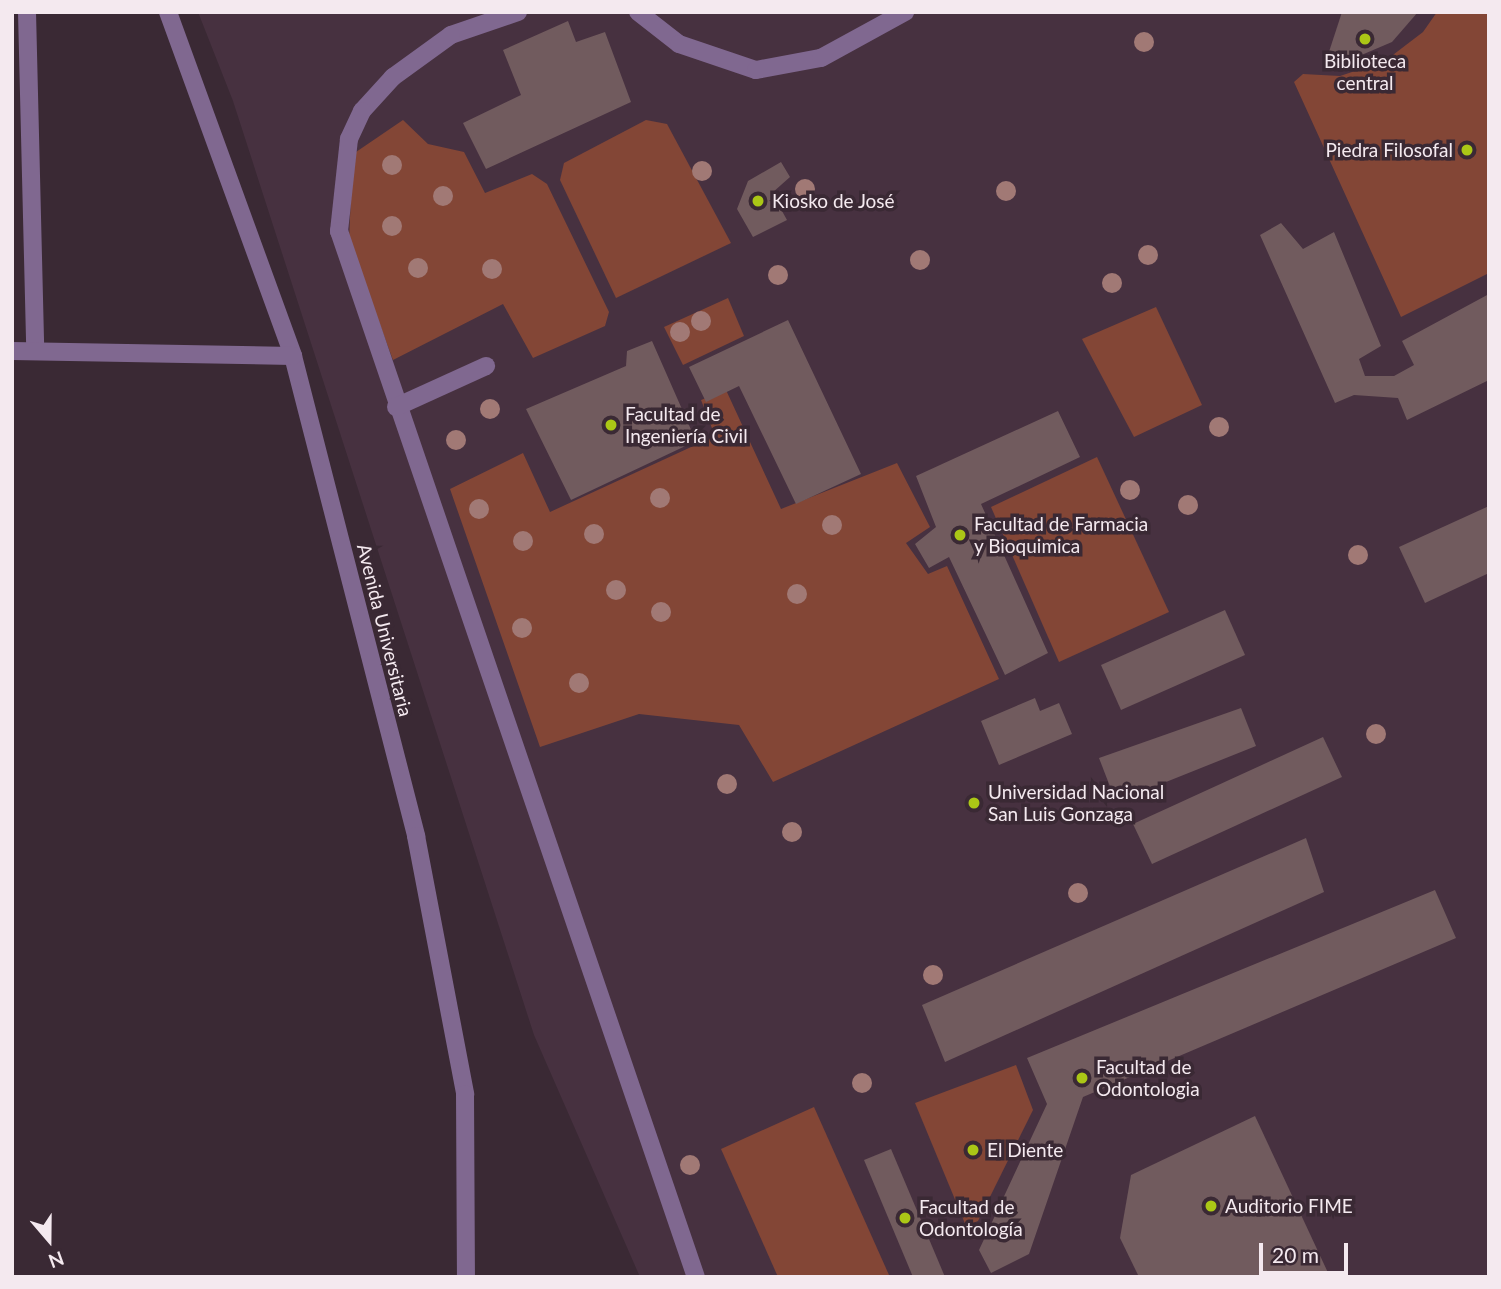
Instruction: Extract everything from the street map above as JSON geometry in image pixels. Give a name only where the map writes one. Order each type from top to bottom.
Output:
[{"type":"street","points":[[27,12],[35,351]]},
{"type":"street","name":"Avenida Universitaria","points":[[168,12],[293,356],[416,836],[465,1094],[466,1277]]},
{"type":"street","points":[[518,12],[451,34],[393,77],[362,111],[349,139],[339,231],[396,407],[696,1277]]},
{"type":"street","points":[[638,12],[680,44],[756,70],[821,58],[905,12]]},
{"type":"street","points":[[12,351],[293,356]]},
{"type":"street","points":[[396,407],[486,366]]},
{"type":"shaded area","name":"Universidad Nacional San Luis Gonzaga","points":[[198,12],[1489,12],[1489,1277],[640,1277],[534,1035],[233,101]]},
{"type":"shaded area","points":[[1437,12],[1489,12],[1489,273],[1401,317],[1294,82],[1303,74],[1340,76],[1385,61],[1423,32]]},
{"type":"shaded area","points":[[403,120],[428,144],[464,152],[485,193],[532,174],[547,184],[609,312],[605,326],[533,358],[503,304],[393,360],[349,241],[356,152]]},
{"type":"shaded area","points":[[646,120],[667,124],[731,243],[616,298],[560,180],[564,163]]},
{"type":"shaded area","points":[[728,298],[744,336],[683,365],[664,327]]},
{"type":"shaded area","points":[[1156,307],[1202,405],[1134,437],[1082,339]]},
{"type":"shaded area","points":[[726,390],[781,509],[897,463],[930,527],[906,543],[928,574],[947,566],[999,679],[773,782],[739,725],[639,714],[540,747],[450,489],[523,453],[550,512],[715,436],[701,400]]},
{"type":"shaded area","points":[[1097,457],[1169,612],[1059,662],[991,507]]},
{"type":"shaded area","points":[[1016,1065],[1033,1110],[978,1221],[966,1226],[915,1103]]},
{"type":"shaded area","points":[[814,1107],[889,1275],[885,1277],[778,1277],[721,1149]]},
{"type":"building","name":"Biblioteca central","points":[[1342,12],[1418,12],[1392,42],[1338,65],[1326,61]]},
{"type":"building","points":[[568,21],[576,42],[605,32],[631,102],[486,169],[463,123],[521,95],[503,50]]},
{"type":"building","name":"Kiosko de José","points":[[781,162],[790,177],[772,193],[787,220],[753,237],[737,209],[748,181]]},
{"type":"building","points":[[1281,223],[1303,249],[1334,232],[1381,346],[1359,359],[1365,376],[1394,376],[1414,365],[1402,341],[1489,294],[1489,380],[1407,420],[1398,398],[1354,395],[1335,403],[1260,235]]},
{"type":"building","name":"Facultad de Ingeniería Civil","points":[[788,320],[861,474],[796,504],[739,386],[706,402],[689,367]]},
{"type":"building","name":"Facultad de Ingeniería Civil","points":[[652,341],[696,441],[571,500],[526,409],[626,366],[627,351]]},
{"type":"building","name":"Facultad de Farmacia y Bioquimica","points":[[1058,411],[1080,457],[981,504],[1048,653],[1005,675],[949,557],[929,568],[915,544],[936,527],[916,476]]},
{"type":"building","points":[[1489,506],[1489,573],[1425,603],[1399,547]]},
{"type":"building","points":[[1225,610],[1245,655],[1121,710],[1101,665]]},
{"type":"building","points":[[1035,698],[1040,711],[1059,703],[1072,734],[999,765],[981,721]]},
{"type":"building","points":[[1241,708],[1256,746],[1116,802],[1099,758]]},
{"type":"building","points":[[1323,737],[1342,777],[1152,864],[1133,824]]},
{"type":"building","name":"Facultad de Odontologia","points":[[1306,838],[1324,892],[945,1062],[922,1005]]},
{"type":"building","name":"Facultad de Odontologia","points":[[1435,890],[1456,938],[1083,1097],[1029,1254],[991,1273],[979,1250],[1047,1104],[1027,1058]]},
{"type":"building","name":"Auditorio FIME","points":[[1255,1116],[1330,1277],[1139,1277],[1120,1238],[1131,1175]]},
{"type":"building","name":"Facultad de Odontología","points":[[891,1149],[945,1277],[913,1277],[864,1160]]},
{"type":"place","name":"Biblioteca central","points":[[1365,39]]},
{"type":"place","name":"Piedra Filosofal","points":[[1467,150]]},
{"type":"place","name":"Kiosko de José","points":[[758,201]]},
{"type":"place","name":"Facultad de Ingeniería Civil","points":[[611,425]]},
{"type":"place","name":"Facultad de Farmacia y Bioquimica","points":[[960,535]]},
{"type":"place","name":"Universidad Nacional San Luis Gonzaga","points":[[974,803]]},
{"type":"place","name":"Facultad de Odontologia","points":[[1082,1078]]},
{"type":"place","name":"El Diente","points":[[973,1150]]},
{"type":"place","name":"Auditorio FIME","points":[[1211,1206]]},
{"type":"place","name":"Facultad de Odontología","points":[[905,1218]]}]
